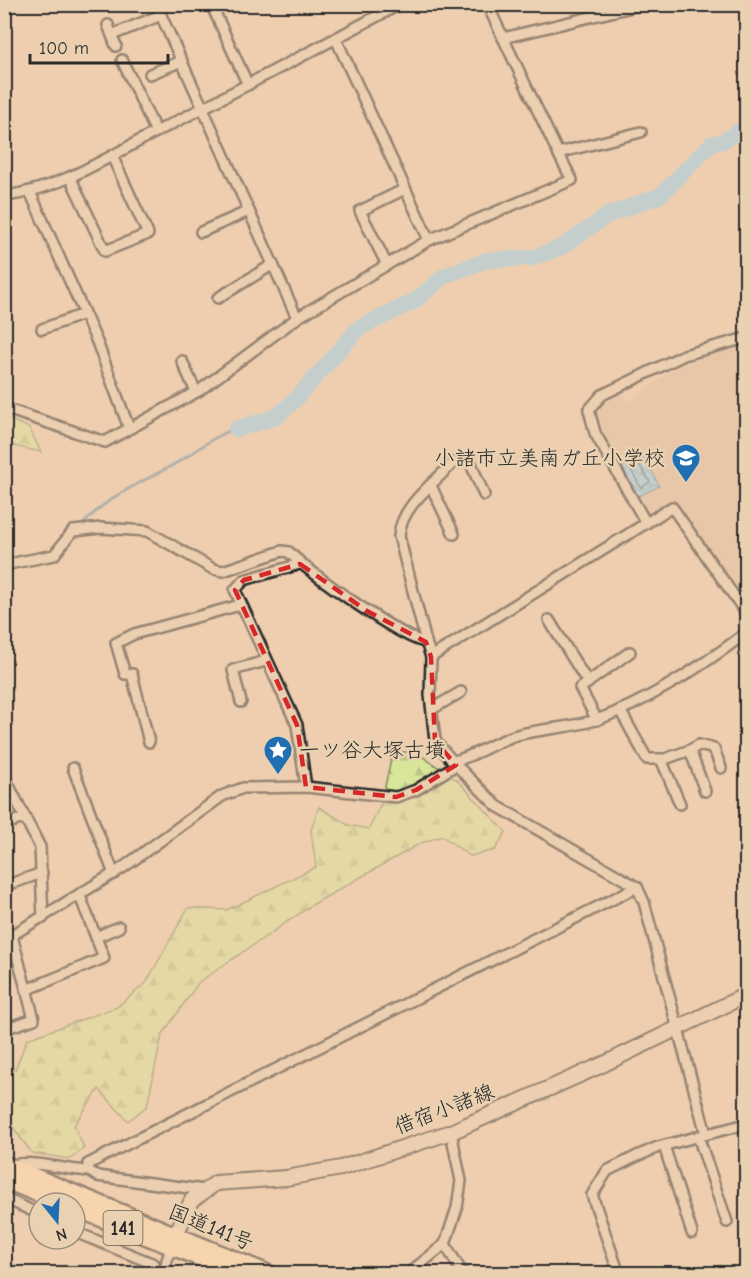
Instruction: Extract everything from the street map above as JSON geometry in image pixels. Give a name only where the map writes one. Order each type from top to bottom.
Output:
[{"type":"highway","points":[[6,1170],[41,1191]]},
{"type":"highway","name":"国道141号","points":[[6,1170],[173,1241],[240,1274]]},
{"type":"highway","name":"国道141号","points":[[87,1212],[270,1274]]},
{"type":"main road","name":"借宿小諸線","points":[[204,1190],[216,1183],[286,1178],[341,1167],[451,1132],[604,1064],[747,995]]},
{"type":"main road","points":[[173,1241],[192,1200],[204,1190]]},
{"type":"street","points":[[156,4],[297,318],[295,319]]},
{"type":"street","points":[[211,4],[248,85]]},
{"type":"street","points":[[4,196],[30,194],[70,177],[204,109],[400,4]]},
{"type":"street","points":[[4,408],[105,442],[196,392],[295,319],[429,240],[572,180],[487,4]]},
{"type":"street","points":[[503,38],[644,4]]},
{"type":"street","points":[[112,35],[161,15]]},
{"type":"street","points":[[108,25],[116,46]]},
{"type":"street","points":[[336,39],[429,240]]},
{"type":"street","points":[[122,60],[156,132]]},
{"type":"street","points":[[150,74],[182,61]]},
{"type":"street","points":[[558,153],[641,132]]},
{"type":"street","points":[[70,177],[105,252],[148,234],[112,156]]},
{"type":"street","points":[[387,265],[360,211],[405,189]]},
{"type":"street","points":[[30,194],[84,314],[129,428]]},
{"type":"street","points":[[201,232],[249,211]]},
{"type":"street","points":[[218,298],[272,265]]},
{"type":"street","points":[[42,329],[84,314]]},
{"type":"street","points":[[646,523],[595,433],[589,410],[602,395],[684,355],[747,338]]},
{"type":"street","points":[[182,361],[196,392]]},
{"type":"street","points":[[484,495],[469,459],[462,458],[453,463],[404,517],[399,536],[431,657],[435,741],[497,806],[637,887],[644,902],[702,1135],[727,1222]]},
{"type":"street","points":[[431,486],[454,534]]},
{"type":"street","points":[[431,657],[672,507],[747,613]]},
{"type":"street","points":[[4,565],[54,555],[73,531],[101,528],[147,531],[213,569],[223,571],[282,551],[289,552],[300,564],[367,611],[421,642],[426,642]]},
{"type":"street","points":[[300,564],[244,580],[235,590],[266,662],[297,725],[306,787]]},
{"type":"street","points":[[149,742],[132,674],[125,674],[116,643],[134,634],[240,605]]},
{"type":"street","points":[[549,620],[588,683]]},
{"type":"street","points":[[4,1029],[34,1019],[8,938],[114,874],[222,796],[243,788],[306,787],[396,797],[416,790],[455,763],[515,736],[597,720],[620,710],[713,658],[747,633]]},
{"type":"street","points":[[597,720],[580,688],[630,652]]},
{"type":"street","points":[[241,702],[233,670],[266,662]]},
{"type":"street","points":[[432,709],[461,692]]},
{"type":"street","points":[[620,710],[648,759],[661,759],[699,745],[714,748],[721,768]]},
{"type":"street","points":[[690,750],[705,791]]},
{"type":"street","points":[[661,759],[680,804]]},
{"type":"street","points":[[73,768],[114,874]]},
{"type":"street","points":[[4,776],[9,795],[25,818],[40,847],[43,918]]},
{"type":"street","points":[[4,824],[25,818]]},
{"type":"street","points":[[13,883],[42,873]]},
{"type":"street","points":[[89,1171],[88,1164],[637,887]]},
{"type":"street","points":[[26,990],[104,958],[80,896]]},
{"type":"street","points":[[96,937],[119,927]]},
{"type":"street","points":[[619,1274],[592,1195],[607,1171],[664,1146],[747,1125]]},
{"type":"street","points":[[408,1274],[445,1244],[457,1208],[461,1181],[451,1132]]},
{"type":"street","points":[[664,1146],[692,1233]]},
{"type":"street","points":[[6,1170],[26,1162],[63,1170],[89,1171],[97,1176],[204,1190]]},
{"type":"street","points":[[4,1198],[27,1209]]},
{"type":"street","points":[[87,1237],[154,1264],[152,1274]]},
{"type":"street","points":[[163,1274],[173,1241]]},
{"type":"street","points":[[445,1244],[463,1274]]},
{"type":"highlighted area","points":[[300,564],[367,611],[426,642],[431,657],[435,741],[456,765],[416,790],[396,797],[306,787],[297,725],[235,590],[244,580]]},
{"type":"shaded area","name":"小諸市立美南ガ丘小学校","points":[[746,341],[746,610],[673,505],[645,520],[613,462],[593,418],[598,405],[621,394],[628,402],[678,366]]},
{"type":"green space","points":[[5,417],[29,428],[41,452],[5,444]]},
{"type":"green space","points":[[393,751],[417,753],[457,780],[506,832],[495,850],[470,856],[442,836],[421,843],[312,905],[199,982],[162,1035],[147,1106],[128,1121],[99,1089],[74,1125],[84,1148],[70,1159],[32,1153],[12,1126],[5,1124],[5,1071],[15,1070],[27,1039],[117,1007],[146,983],[188,908],[227,910],[316,867],[311,830],[319,807],[348,825],[369,829],[381,804]]},
{"type":"water","points":[[644,455],[659,486],[637,497],[622,466]]},
{"type":"waterway","points":[[236,429],[276,417],[294,401],[359,328],[415,301],[444,276],[487,260],[532,258],[562,247],[608,215],[661,195],[711,144],[723,141],[746,127]]},
{"type":"waterway","points":[[82,526],[116,496],[170,467],[215,438],[236,429]]},
{"type":"place","name":"小諸市立美南ガ丘小学校","points":[[686,484]]},
{"type":"place","name":"一ツ谷大塚古墳","points":[[278,776]]}]
